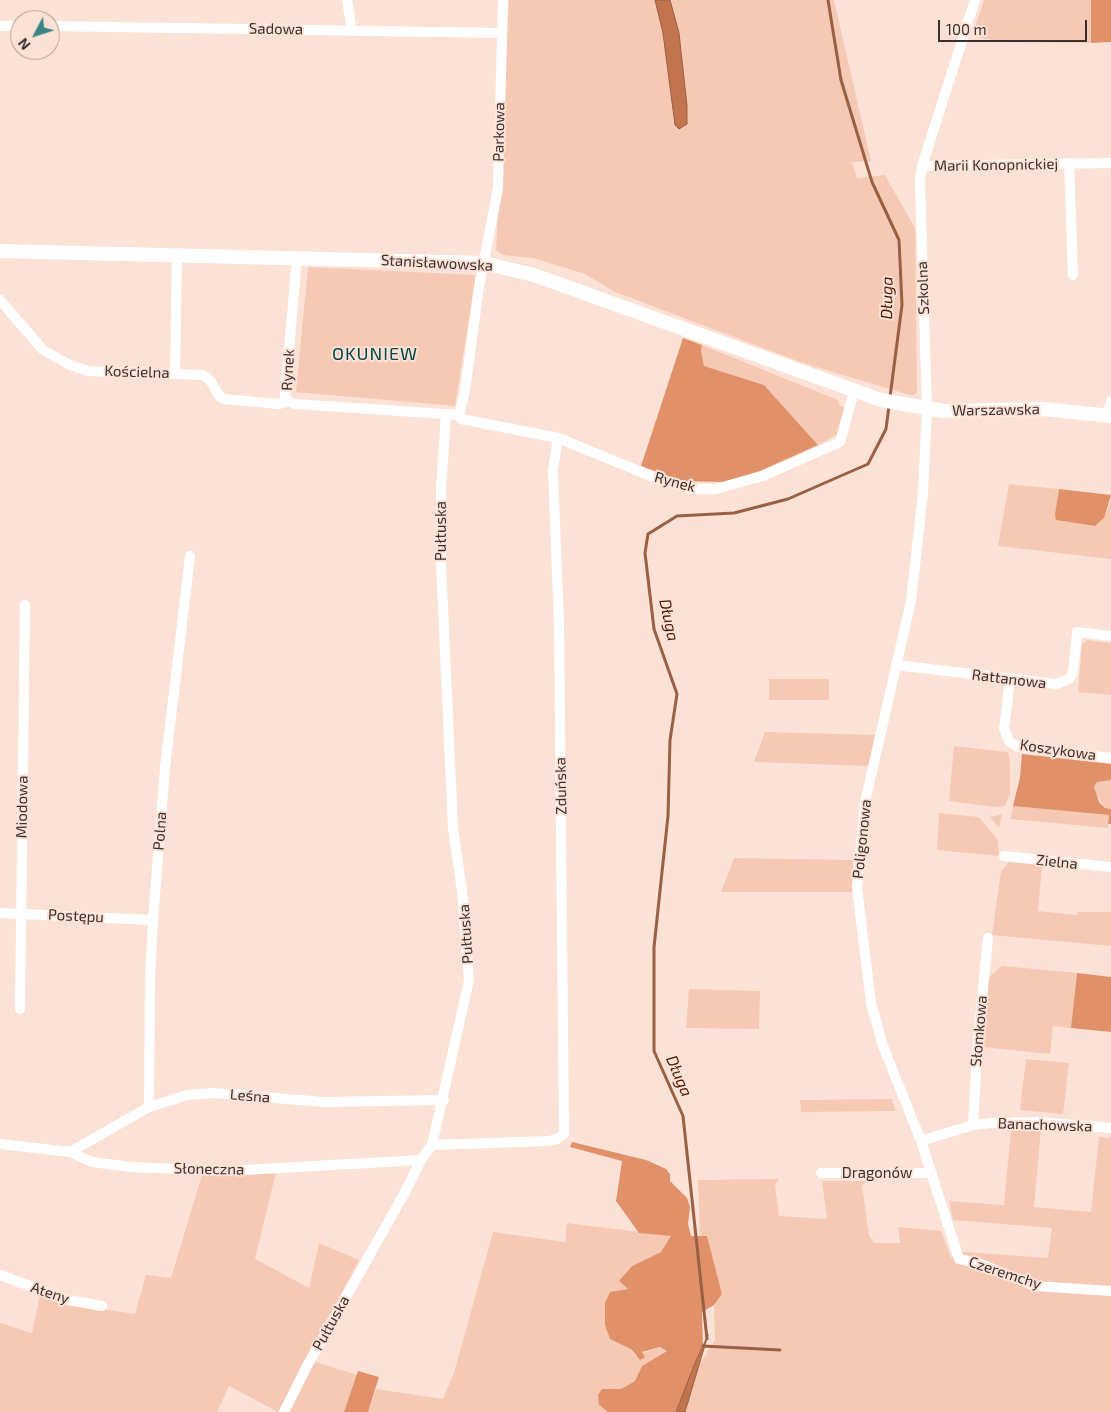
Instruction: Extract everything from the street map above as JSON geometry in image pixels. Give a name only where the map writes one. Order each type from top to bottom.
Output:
[{"type":"main road","name":"Stanisławowska","points":[[0,251],[484,263],[534,275],[881,400]]},
{"type":"main road","name":"Warszawska","points":[[881,400],[927,410],[1043,409],[1109,416]]},
{"type":"street","points":[[347,0],[352,30]]},
{"type":"street","name":"Parkowa","points":[[484,263],[498,188],[503,0]]},
{"type":"street","name":"Szkolna","points":[[927,410],[920,180],[922,166],[975,0]]},
{"type":"street","name":"Sadowa","points":[[60,26],[502,33]]},
{"type":"street","name":"Marii Konopnickiej","points":[[1069,163],[1073,275]]},
{"type":"street","name":"Marii Konopnickiej","points":[[922,166],[1111,163]]},
{"type":"street","points":[[176,373],[177,255]]},
{"type":"street","name":"Rynek","points":[[297,257],[285,396],[288,401],[295,404],[459,415],[461,419],[558,438],[656,478],[691,489],[715,489],[763,476],[840,442],[854,391]]},
{"type":"street","points":[[459,415],[465,391],[484,263]]},
{"type":"street","name":"Kościelna","points":[[0,300],[43,350],[70,365],[88,371],[176,373],[207,377],[224,399],[279,404],[288,401]]},
{"type":"street","points":[[1109,416],[1111,401]]},
{"type":"street","name":"Poligonowa","points":[[927,410],[917,554],[911,601],[865,802],[857,887],[871,1003],[882,1046],[921,1141],[959,1259]]},
{"type":"street","name":"Pułtuska","points":[[284,1412],[307,1366],[404,1194],[420,1160],[432,1145],[444,1100],[469,980],[462,891],[452,828],[441,563],[441,490],[446,415]]},
{"type":"street","name":"Zduńska","points":[[432,1145],[549,1141],[557,1140],[564,1134],[559,625],[553,470],[558,438]]},
{"type":"street","name":"Polna","points":[[149,1107],[150,976],[153,920],[165,768],[190,556]]},
{"type":"street","name":"Miodowa","points":[[20,1009],[25,605]]},
{"type":"street","name":"Rattanowa","points":[[896,665],[1056,684],[1065,682],[1073,673],[1077,632],[1111,636]]},
{"type":"street","name":"Koszykowa","points":[[1010,679],[1004,729],[1009,741],[1016,746],[1027,748],[1111,758]]},
{"type":"street","name":"Zielna","points":[[1004,856],[1111,867]]},
{"type":"street","name":"Postępu","points":[[0,913],[153,920]]},
{"type":"street","name":"Słomkowa","points":[[973,1125],[977,1050],[988,938]]},
{"type":"street","name":"Leśna","points":[[70,1152],[149,1107],[187,1095],[213,1093],[324,1102],[444,1100]]},
{"type":"street","name":"Banachowska","points":[[921,1141],[973,1125],[1039,1122],[1111,1128]]},
{"type":"street","name":"Słoneczna","points":[[0,1144],[70,1152],[92,1162],[227,1171],[420,1160]]},
{"type":"street","name":"Dragonów","points":[[822,1173],[932,1173]]},
{"type":"street","name":"Czeremchy","points":[[959,1259],[978,1263],[1035,1286],[1111,1291]]},
{"type":"street","name":"Ateny","points":[[0,1275],[68,1300],[102,1306]]},
{"type":"shaded area","points":[[509,0],[834,0],[871,161],[852,162],[857,178],[885,175],[915,228],[917,392],[913,396],[803,363],[615,292],[585,274],[533,258],[503,255],[496,250]]},
{"type":"shaded area","points":[[655,0],[670,0],[679,33],[687,106],[687,124],[679,129],[675,125],[663,33]]},
{"type":"shaded area","points":[[984,0],[1091,0],[1091,43],[1003,42],[972,36]]},
{"type":"shaded area","points":[[1091,0],[1111,0],[1111,42],[1091,43]]},
{"type":"shaded area","points":[[308,267],[476,275],[455,406],[296,392]]},
{"type":"shaded area","points":[[683,338],[702,345],[701,351],[704,366],[764,385],[818,445],[760,471],[723,482],[681,481],[641,466]]},
{"type":"shaded area","points":[[702,345],[838,400],[840,406],[845,407],[838,434],[818,445],[764,385],[704,366],[701,351]]},
{"type":"shaded area","points":[[1009,484],[1059,489],[1055,514],[1057,520],[1095,526],[1107,511],[1111,500],[1111,559],[998,546]]},
{"type":"shaded area","points":[[1059,489],[1111,495],[1104,518],[1095,526],[1056,520],[1055,514]]},
{"type":"shaded area","points":[[1087,640],[1111,643],[1111,695],[1078,692],[1082,645]]},
{"type":"shaded area","points":[[769,679],[829,679],[829,700],[769,700]]},
{"type":"shaded area","points":[[765,732],[876,735],[868,766],[754,762]]},
{"type":"shaded area","points":[[954,746],[1008,752],[1010,762],[1010,793],[1005,806],[994,807],[949,801]]},
{"type":"shaded area","points":[[1022,754],[1111,764],[1111,780],[1097,782],[1094,787],[1099,802],[1105,808],[1111,809],[1111,824],[1108,824],[1109,815],[1013,806],[1020,777]]},
{"type":"shaded area","points":[[1111,780],[1111,809],[1105,808],[1095,793],[1094,787],[1097,782]]},
{"type":"shaded area","points":[[1013,806],[1109,815],[1108,828],[1011,819]]},
{"type":"shaded area","points":[[939,813],[979,817],[998,840],[999,856],[937,850]]},
{"type":"shaded area","points":[[1003,814],[1001,819],[999,828],[990,817]]},
{"type":"shaded area","points":[[734,858],[853,860],[854,892],[721,892]]},
{"type":"shaded area","points":[[1009,862],[1042,865],[1038,911],[1077,915],[1077,912],[1111,912],[1111,946],[992,935],[1001,871]]},
{"type":"shaded area","points":[[1002,966],[1077,973],[1071,1028],[1053,1026],[1050,1054],[982,1047],[987,984],[990,976]]},
{"type":"shaded area","points":[[1077,973],[1111,977],[1111,1032],[1071,1028]]},
{"type":"shaded area","points":[[689,989],[760,991],[759,1029],[686,1028]]},
{"type":"shaded area","points":[[1026,1059],[1069,1063],[1063,1114],[1020,1110]]},
{"type":"shaded area","points":[[892,1099],[895,1111],[801,1112],[800,1100]]},
{"type":"shaded area","points":[[1011,1130],[1041,1130],[1034,1207],[1091,1212],[1099,1137],[1111,1138],[1111,1412],[685,1412],[699,1366],[715,1340],[714,1305],[722,1294],[707,1237],[700,1236],[698,1180],[779,1179],[775,1185],[779,1216],[827,1219],[822,1181],[866,1181],[862,1186],[869,1235],[874,1243],[900,1243],[898,1227],[941,1231],[951,1258],[965,1252],[1048,1258],[1052,1228],[953,1220],[949,1201],[1004,1205]]},
{"type":"shaded area","points":[[572,1142],[646,1160],[666,1169],[670,1174],[670,1181],[687,1198],[690,1207],[688,1224],[691,1236],[707,1236],[722,1294],[714,1305],[702,1312],[703,1346],[676,1412],[608,1412],[599,1405],[598,1395],[602,1389],[621,1389],[635,1381],[642,1366],[667,1351],[660,1347],[642,1352],[645,1357],[640,1360],[631,1349],[610,1339],[605,1325],[605,1303],[610,1292],[628,1289],[619,1281],[632,1266],[661,1252],[671,1236],[639,1233],[616,1201],[622,1161],[570,1147]]},
{"type":"shaded area","points":[[276,1172],[255,1259],[309,1288],[319,1243],[359,1260],[278,1412],[229,1386],[217,1412],[0,1412],[0,1323],[32,1333],[40,1295],[101,1309],[135,1314],[146,1275],[171,1278],[202,1175]]},
{"type":"shaded area","points":[[567,1223],[672,1236],[661,1252],[632,1266],[628,1289],[621,1290],[631,1349],[635,1356],[660,1347],[667,1351],[642,1366],[635,1381],[621,1389],[602,1389],[599,1405],[608,1412],[368,1412],[376,1389],[443,1399],[454,1373],[493,1232],[565,1242]]},
{"type":"shaded area","points":[[708,1335],[685,1412],[676,1412],[695,1363]]},
{"type":"shaded area","points":[[313,1361],[357,1375],[344,1412],[287,1412]]},
{"type":"shaded area","points":[[358,1371],[379,1377],[368,1412],[344,1412]]},
{"type":"waterway","name":"Długa","points":[[828,0],[841,80],[872,182],[899,240],[902,305],[890,397]]},
{"type":"waterway","name":"Długa","points":[[707,1339],[683,1116],[654,1051],[654,947],[668,816],[670,740],[677,694],[654,629],[645,553],[648,534],[677,516],[734,513],[788,499],[868,464],[886,429],[889,406]]},
{"type":"waterway","points":[[703,1346],[780,1350]]},
{"type":"district","name":"OKUNIEW","points":[[375,354]]}]
